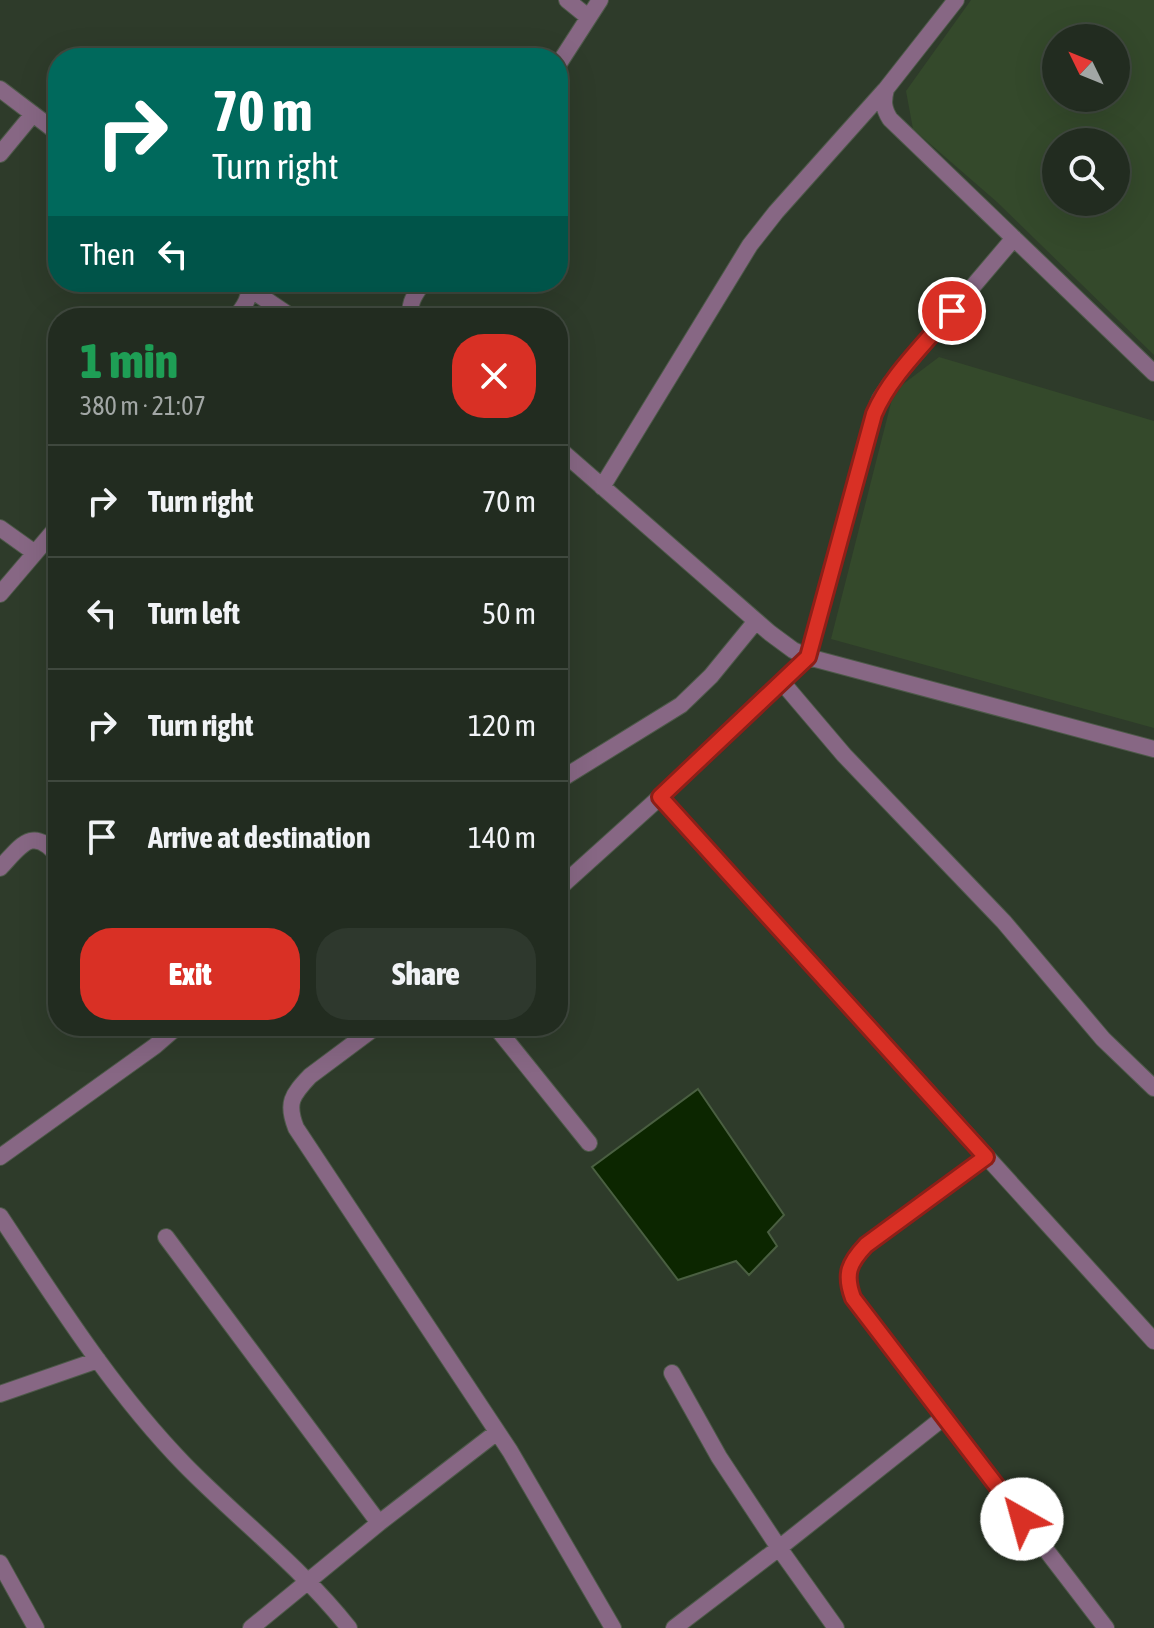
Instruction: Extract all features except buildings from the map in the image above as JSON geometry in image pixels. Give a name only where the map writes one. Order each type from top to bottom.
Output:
[{"type":"street","points":[[567,0],[588,17]]},
{"type":"street","points":[[568,49],[600,0]]},
{"type":"street","points":[[602,487],[750,245],[886,89],[956,0]]},
{"type":"street","points":[[0,89],[48,125]]},
{"type":"street","points":[[886,89],[884,111],[890,119],[1154,373]]},
{"type":"street","points":[[0,154],[33,114]]},
{"type":"street","points":[[568,880],[808,657],[880,399],[1014,238]]},
{"type":"street","points":[[257,292],[279,308]]},
{"type":"street","points":[[568,457],[783,644],[808,657],[1154,749]]},
{"type":"street","points":[[0,528],[35,553]]},
{"type":"street","points":[[0,594],[48,538]]},
{"type":"street","points":[[568,775],[681,705],[711,676],[756,621]]},
{"type":"street","points":[[782,682],[844,755],[1004,922],[1103,1039],[1154,1088]]},
{"type":"street","points":[[660,797],[1154,1341]]},
{"type":"street","points":[[0,868],[26,842],[36,839],[48,846]]},
{"type":"street","points":[[0,1157],[166,1036]]},
{"type":"street","points":[[364,1036],[300,1086],[292,1099],[290,1113],[296,1128],[510,1451],[613,1628]]},
{"type":"street","points":[[503,1036],[589,1143]]},
{"type":"street","points":[[986,1157],[866,1245],[848,1270],[848,1286],[853,1298],[1099,1626]]},
{"type":"street","points":[[0,1216],[98,1360],[140,1413],[184,1464],[308,1581],[349,1628]]},
{"type":"street","points":[[166,1237],[379,1523]]},
{"type":"street","points":[[0,1394],[98,1360]]},
{"type":"street","points":[[672,1373],[706,1437],[836,1628]]},
{"type":"street","points":[[674,1628],[943,1418]]},
{"type":"street","points":[[251,1628],[497,1432]]},
{"type":"street","points":[[0,1563],[36,1628]]},
{"type":"shaded area","points":[[971,0],[1154,0],[1154,355],[997,202],[913,129],[906,91]]},
{"type":"shaded area","points":[[939,357],[1154,421],[1154,728],[831,639],[894,391]]},
{"type":"shaded area","points":[[698,1089],[784,1215],[768,1232],[777,1246],[749,1275],[736,1261],[678,1280],[592,1167]]},
{"type":"route","points":[[952,311],[880,399],[808,657],[660,797],[986,1157],[866,1245],[848,1270],[848,1286],[853,1298],[1022,1519]]}]
